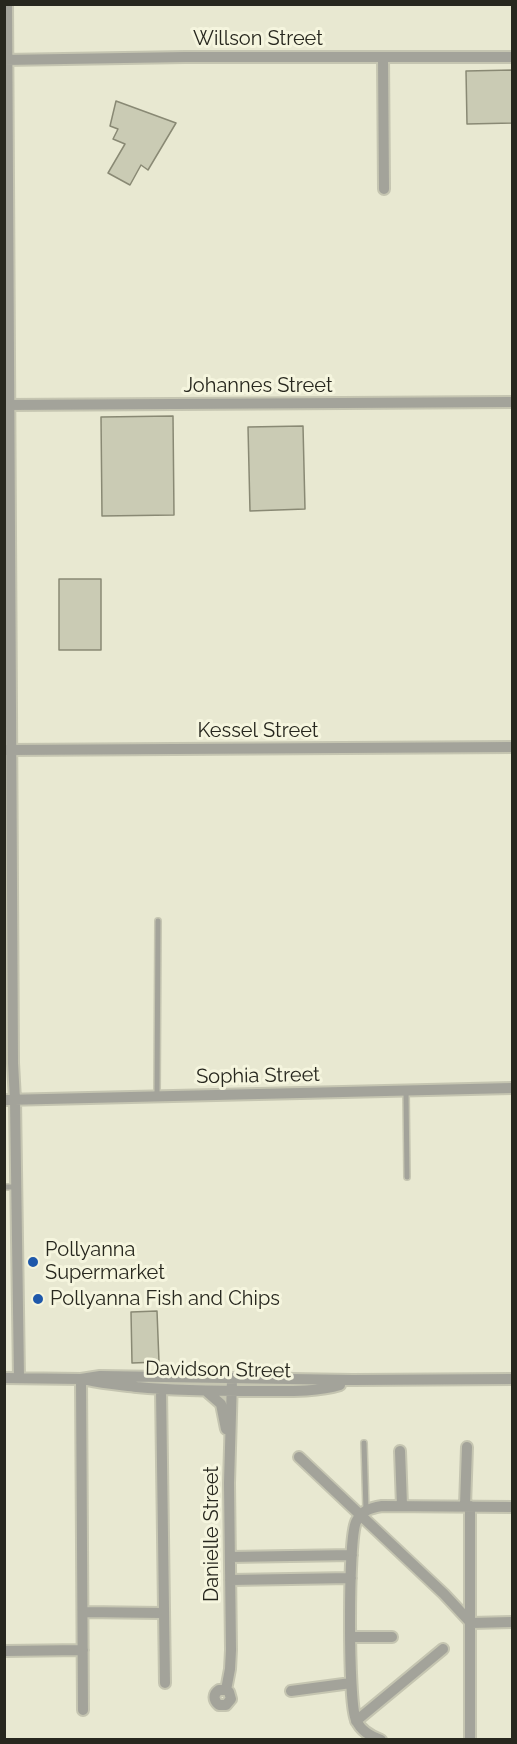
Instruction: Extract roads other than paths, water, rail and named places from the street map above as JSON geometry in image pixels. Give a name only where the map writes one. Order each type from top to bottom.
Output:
[{"type":"street","points":[[7,4],[8,750],[13,1051],[10,1100],[10,1187],[20,1378]]},
{"type":"street","name":"Willson Street","points":[[6,60],[196,57],[513,57]]},
{"type":"street","points":[[383,57],[384,189]]},
{"type":"street","name":"Johannes Street","points":[[7,405],[513,402]]},
{"type":"street","name":"Kessel Street","points":[[8,750],[513,747]]},
{"type":"street","name":"Sophia Street","points":[[10,1100],[513,1088]]},
{"type":"street","name":"Davidson Street","points":[[4,1378],[81,1379],[100,1376],[513,1380]]},
{"type":"street","name":"Danielle Street","points":[[226,1690],[231,1650],[229,1483],[232,1378]]},
{"type":"street","points":[[81,1379],[83,1710]]},
{"type":"street","name":"Davidson Street","points":[[81,1379],[161,1389],[206,1391],[281,1391],[327,1388],[353,1380]]},
{"type":"street","points":[[161,1389],[165,1683]]},
{"type":"street","points":[[206,1391],[221,1404],[227,1437],[229,1483]]},
{"type":"street","points":[[466,1447],[471,1623],[470,1740]]},
{"type":"street","points":[[399,1450],[402,1506]]},
{"type":"street","points":[[299,1457],[363,1512],[471,1623],[513,1622]]},
{"type":"street","points":[[381,1740],[366,1733],[356,1721],[352,1704],[351,1578],[355,1524],[363,1512],[382,1506],[513,1507]]},
{"type":"street","points":[[230,1557],[352,1556]]},
{"type":"street","points":[[230,1580],[351,1578]]},
{"type":"street","points":[[83,1612],[164,1612]]},
{"type":"street","points":[[351,1637],[392,1637]]},
{"type":"street","points":[[356,1721],[443,1649]]},
{"type":"street","points":[[4,1651],[83,1650]]},
{"type":"street","points":[[291,1691],[351,1683]]},
{"type":"lane","points":[[157,1096],[158,921]]},
{"type":"lane","points":[[406,1091],[406,1178]]},
{"type":"lane","points":[[363,1512],[364,1443]]},
{"type":"place","name":"Pollyanna Supermarket","points":[[33,1262]]},
{"type":"place","name":"Pollyanna Fish and Chips","points":[[38,1299]]}]
